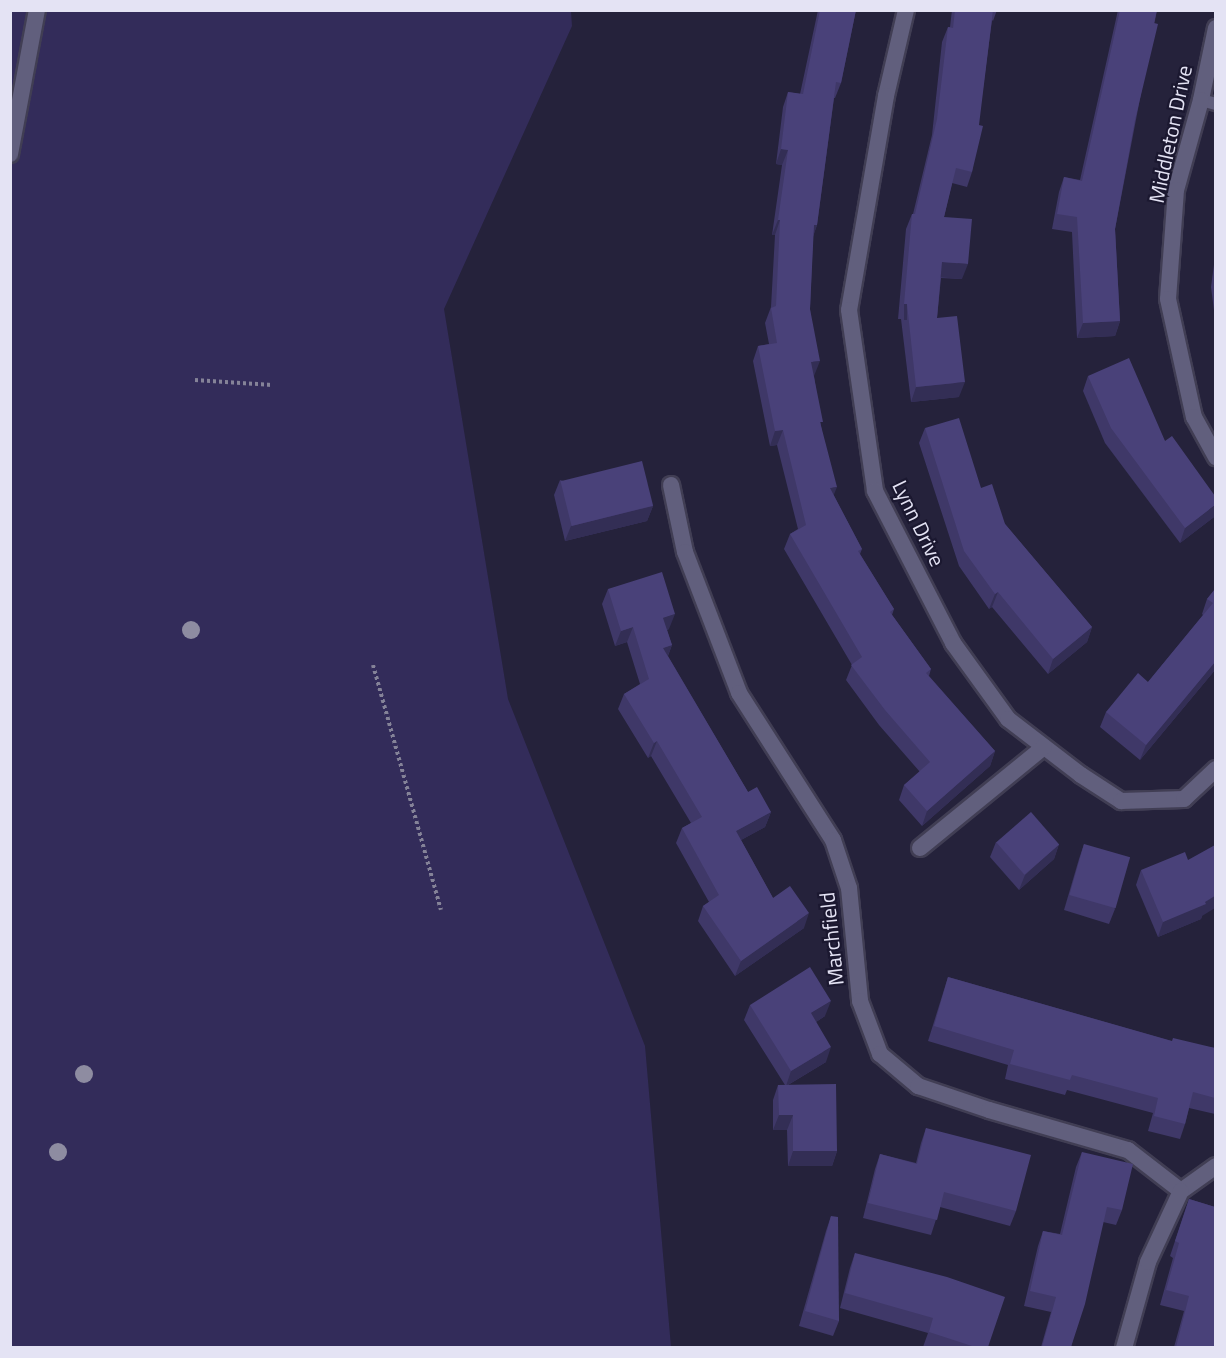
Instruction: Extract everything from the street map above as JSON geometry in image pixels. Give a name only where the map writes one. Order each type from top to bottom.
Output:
[{"type":"street","points":[[10,154],[37,10]]},
{"type":"street","name":"Lynn Drive","points":[[906,10],[886,96],[849,310],[875,491],[953,643],[1008,719],[1081,776],[1121,801],[1184,799],[1215,769]]},
{"type":"street","name":"Middleton Drive","points":[[1215,28],[1208,102],[1176,190],[1168,299],[1194,417],[1215,457]]},
{"type":"street","name":"Marchfield","points":[[671,485],[686,552],[739,693],[833,840],[849,888],[860,1001],[880,1054],[918,1086],[989,1110],[1128,1150],[1181,1191]]},
{"type":"street","points":[[920,848],[1044,747]]},
{"type":"street","points":[[1124,1347],[1148,1262],[1181,1191],[1215,1166]]},
{"type":"path","points":[[195,380],[272,385]]},
{"type":"path","points":[[374,665],[441,910]]},
{"type":"shaded area","points":[[10,11],[571,11],[572,26],[444,309],[508,699],[645,1046],[671,1347],[11,1347]]},
{"type":"building","points":[[820,10],[856,10],[841,83],[836,82],[817,225],[814,225],[810,309],[820,361],[811,362],[823,422],[820,422],[837,487],[830,488],[862,549],[858,551],[894,609],[890,612],[931,669],[926,673],[995,751],[927,811],[904,785],[930,762],[885,710],[851,665],[862,657],[790,534],[806,525],[783,430],[775,431],[758,346],[777,343],[771,308],[776,306],[780,220],[778,220],[788,150],[781,149],[788,92],[803,94]]},
{"type":"building","points":[[955,10],[993,10],[979,125],[983,126],[972,172],[956,168],[944,217],[972,219],[968,264],[942,262],[937,318],[957,316],[965,382],[916,387],[907,304],[904,304],[912,214],[915,214],[937,119],[948,27],[953,28]]},
{"type":"building","points":[[1120,10],[1157,10],[1154,23],[1158,24],[1135,120],[1115,229],[1120,321],[1083,323],[1077,217],[1057,214],[1064,177],[1082,181]]},
{"type":"building","points":[[1129,358],[1165,441],[1172,436],[1215,496],[1215,505],[1185,528],[1111,428],[1088,376]]},
{"type":"building","points":[[959,418],[981,488],[992,484],[1005,524],[1092,627],[1053,659],[998,592],[995,594],[964,551],[925,428]]},
{"type":"building","points":[[642,461],[653,506],[572,526],[560,481]]},
{"type":"building","points":[[662,572],[675,614],[663,618],[672,645],[663,648],[748,792],[757,787],[771,812],[736,831],[773,898],[790,886],[809,913],[741,961],[703,906],[719,895],[682,828],[702,817],[657,741],[654,743],[624,694],[649,679],[633,627],[621,631],[608,589]]},
{"type":"building","points":[[1215,589],[1215,662],[1146,745],[1106,712],[1138,673],[1148,682],[1213,603],[1207,599]]},
{"type":"building","points":[[1031,812],[1059,844],[1024,875],[996,842]]},
{"type":"building","points":[[1084,844],[1130,857],[1116,908],[1069,895]]},
{"type":"building","points":[[1215,845],[1215,896],[1205,902],[1206,904],[1163,922],[1141,870],[1185,852],[1188,860]]},
{"type":"building","points":[[810,967],[831,1001],[811,1013],[831,1047],[791,1071],[750,1005]]},
{"type":"building","points":[[948,977],[1172,1041],[1173,1038],[1215,1048],[1215,1098],[1193,1092],[1185,1124],[1154,1116],[1158,1098],[1072,1075],[1070,1080],[1010,1064],[1014,1050],[934,1026]]},
{"type":"building","points":[[836,1084],[837,1151],[793,1151],[793,1115],[779,1115],[778,1085]]},
{"type":"building","points":[[926,1128],[1031,1155],[1016,1211],[944,1192],[937,1220],[868,1203],[880,1154],[917,1164]]},
{"type":"building","points":[[1082,1152],[1133,1164],[1122,1210],[1107,1207],[1085,1304],[1071,1347],[1042,1347],[1056,1297],[1030,1291],[1043,1231],[1062,1235]]},
{"type":"building","points":[[1189,1199],[1215,1207],[1215,1347],[1176,1347],[1189,1296],[1166,1290],[1179,1243],[1175,1241]]},
{"type":"building","points":[[831,1216],[838,1217],[839,1321],[805,1311]]},
{"type":"building","points":[[855,1253],[947,1277],[1005,1297],[988,1347],[975,1347],[929,1332],[933,1318],[845,1293]]}]
